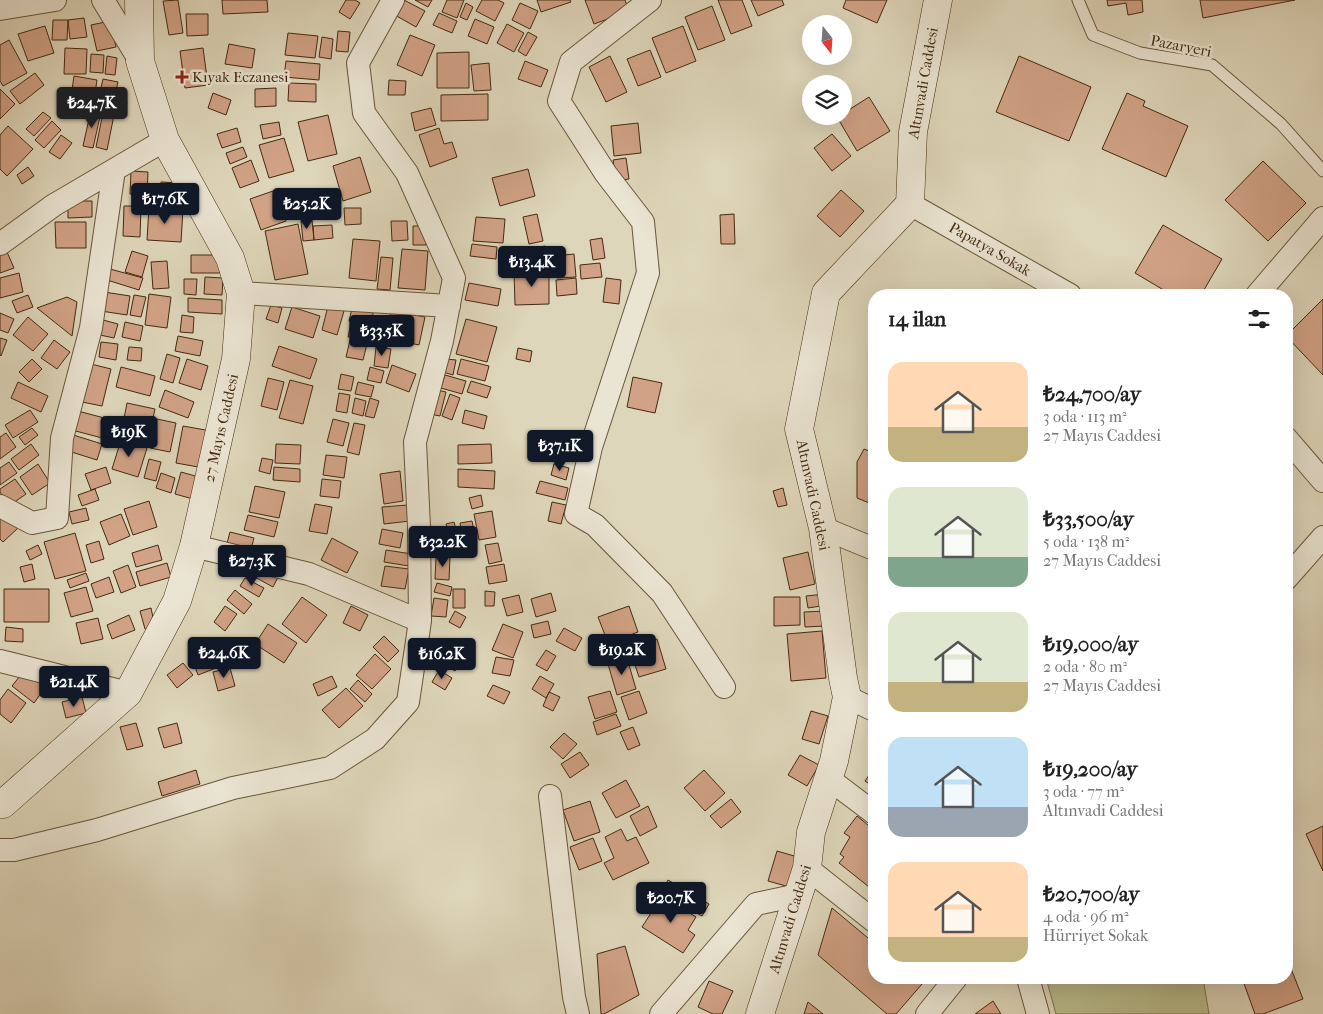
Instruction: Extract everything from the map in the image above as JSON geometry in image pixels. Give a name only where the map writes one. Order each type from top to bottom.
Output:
[{"type":"street","points":[[0,9],[55,0]]},
{"type":"street","points":[[103,0],[140,61]]},
{"type":"street","name":"27 Mayıs Caddesi","points":[[0,804],[4,804],[128,693],[177,601],[194,546],[236,359],[241,293],[230,258],[165,140],[140,61],[140,0]]},
{"type":"street","points":[[0,850],[14,850],[97,830],[233,788],[330,768],[375,740],[408,702],[420,622],[419,527],[415,442],[442,341],[454,278],[407,173],[364,112],[358,63],[393,0]]},
{"type":"street","points":[[650,0],[571,62],[558,101],[606,174],[643,222],[648,273],[591,447],[576,514],[595,525],[662,594],[724,686]]},
{"type":"street","name":"Altınvadi Caddesi","points":[[760,1014],[807,868],[812,832],[829,779],[847,697],[823,528],[799,429],[826,293],[910,204],[912,132],[938,0]]},
{"type":"street","points":[[0,244],[54,205],[165,140]]},
{"type":"street","points":[[0,506],[32,523],[57,518],[62,438],[92,328],[114,170]]},
{"type":"street","name":"Papatya Sokak","points":[[910,204],[1059,289]]},
{"type":"street","points":[[1262,289],[1323,218]]},
{"type":"street","points":[[241,293],[449,306]]},
{"type":"street","points":[[1293,446],[1323,481]]},
{"type":"street","points":[[823,528],[868,547]]},
{"type":"street","points":[[1293,571],[1323,537]]},
{"type":"street","points":[[194,546],[309,574],[420,622]]},
{"type":"street","points":[[0,661],[128,693]]},
{"type":"street","points":[[847,697],[868,707]]},
{"type":"street","points":[[829,779],[868,808]]},
{"type":"street","points":[[550,796],[574,997],[578,1014]]},
{"type":"street","points":[[807,868],[868,916]]},
{"type":"street","points":[[661,1014],[756,904],[798,895]]},
{"type":"street","points":[[927,1014],[948,984]]},
{"type":"street","points":[[1030,984],[1038,1014]]},
{"type":"lane","name":"Pazaryeri","points":[[1078,0],[1093,35],[1140,53],[1212,65],[1281,124],[1323,171]]},
{"type":"green space","points":[[1048,984],[1204,984],[1209,1014],[1056,1014]]},
{"type":"building","points":[[178,0],[183,33],[169,35],[163,1]]},
{"type":"building","points":[[222,0],[267,0],[268,12],[223,14]]},
{"type":"building","points":[[346,0],[355,0],[360,3],[350,19],[339,12]]},
{"type":"building","points":[[404,0],[425,11],[416,27],[395,15]]},
{"type":"building","points":[[415,0],[432,0],[428,7]]},
{"type":"building","points":[[447,0],[464,0],[457,18],[442,12]]},
{"type":"building","points":[[482,0],[498,0],[504,3],[495,21],[476,11]]},
{"type":"building","points":[[537,0],[570,0],[571,2],[541,12]]},
{"type":"building","points":[[585,0],[625,0],[629,11],[594,24]]},
{"type":"building","points":[[718,0],[742,0],[752,26],[731,34]]},
{"type":"building","points":[[751,0],[782,0],[784,5],[758,16]]},
{"type":"building","points":[[846,0],[887,0],[877,23],[843,8]]},
{"type":"building","points":[[1107,0],[1142,0],[1143,12],[1128,15],[1126,3],[1108,6]]},
{"type":"building","points":[[1200,0],[1295,0],[1203,18]]},
{"type":"building","points":[[466,3],[473,7],[467,20],[460,17]]},
{"type":"building","points":[[520,3],[538,11],[530,29],[512,20]]},
{"type":"building","points":[[712,6],[725,40],[698,50],[685,17]]},
{"type":"building","points":[[439,13],[457,21],[452,33],[433,25]]},
{"type":"building","points":[[186,14],[208,14],[208,35],[187,36]]},
{"type":"building","points":[[84,18],[87,37],[70,39],[68,20]]},
{"type":"building","points":[[475,19],[494,27],[487,44],[468,36]]},
{"type":"building","points":[[53,20],[68,20],[67,40],[52,40]]},
{"type":"building","points":[[110,21],[116,47],[97,51],[91,25]]},
{"type":"building","points":[[507,24],[524,33],[514,52],[497,43]]},
{"type":"building","points":[[45,26],[54,53],[28,61],[18,34]]},
{"type":"building","points":[[683,26],[696,61],[666,73],[652,38]]},
{"type":"building","points":[[338,31],[350,32],[348,52],[336,51]]},
{"type":"building","points":[[528,32],[537,37],[526,56],[518,51]]},
{"type":"building","points":[[288,33],[318,36],[315,58],[285,55]]},
{"type":"building","points":[[410,35],[435,45],[422,76],[397,65]]},
{"type":"building","points":[[322,37],[333,39],[331,59],[319,57]]},
{"type":"building","points":[[9,40],[27,73],[3,86],[0,81],[0,45]]},
{"type":"building","points":[[229,44],[255,49],[252,68],[225,64]]},
{"type":"building","points":[[65,48],[87,49],[86,74],[64,74]]},
{"type":"building","points":[[203,48],[208,85],[185,88],[180,51]]},
{"type":"building","points":[[650,50],[661,77],[638,86],[627,59]]},
{"type":"building","points":[[469,52],[469,88],[437,88],[437,53]]},
{"type":"building","points":[[91,54],[104,55],[103,73],[90,72]]},
{"type":"building","points":[[107,56],[117,58],[115,75],[105,74]]},
{"type":"building","points":[[610,56],[627,92],[606,102],[589,67]]},
{"type":"building","points":[[1019,56],[1091,87],[1069,141],[996,112]]},
{"type":"building","points":[[286,61],[320,64],[319,80],[284,77]]},
{"type":"building","points":[[525,61],[548,70],[541,87],[518,79]]},
{"type":"building","points":[[489,63],[491,90],[474,91],[471,65]]},
{"type":"building","points":[[35,73],[44,85],[20,104],[10,91]]},
{"type":"building","points":[[74,76],[97,80],[95,93],[72,90]]},
{"type":"building","points":[[103,79],[118,82],[115,95],[100,92]]},
{"type":"building","points":[[389,80],[406,81],[405,95],[388,95]]},
{"type":"building","points":[[289,83],[316,84],[316,102],[288,101]]},
{"type":"building","points":[[276,88],[276,106],[255,107],[255,89]]},
{"type":"building","points":[[0,89],[15,104],[0,119]]},
{"type":"building","points":[[213,93],[231,100],[226,115],[208,108]]},
{"type":"building","points":[[1127,93],[1145,101],[1143,106],[1188,126],[1166,177],[1102,149]]},
{"type":"building","points":[[488,94],[488,120],[441,121],[441,95]]},
{"type":"building","points":[[869,97],[890,131],[857,151],[842,125],[852,125],[852,108]]},
{"type":"building","points":[[111,99],[127,103],[125,111],[109,107]]},
{"type":"building","points":[[431,108],[436,125],[415,131],[411,113]]},
{"type":"building","points":[[91,110],[101,112],[93,148],[83,146]]},
{"type":"building","points":[[43,112],[51,118],[34,136],[26,129]]},
{"type":"building","points":[[103,113],[114,115],[107,150],[96,147]]},
{"type":"building","points":[[328,115],[337,154],[308,161],[298,122]]},
{"type":"building","points":[[52,121],[61,130],[44,148],[35,140]]},
{"type":"building","points":[[279,122],[281,135],[263,139],[260,125]]},
{"type":"building","points":[[638,123],[641,153],[614,156],[611,126]]},
{"type":"building","points":[[8,126],[33,149],[7,176],[0,169],[0,135]]},
{"type":"building","points":[[237,128],[241,142],[222,148],[217,134]]},
{"type":"building","points":[[439,128],[444,144],[452,142],[457,157],[430,167],[419,135]]},
{"type":"building","points":[[832,134],[851,156],[832,171],[814,148]]},
{"type":"building","points":[[61,135],[72,143],[60,159],[49,152]]},
{"type":"building","points":[[284,138],[294,171],[269,178],[259,145]]},
{"type":"building","points":[[243,147],[247,157],[230,164],[226,153]]},
{"type":"building","points":[[360,157],[371,192],[343,201],[333,166]]},
{"type":"building","points":[[626,158],[629,179],[616,181],[613,160]]},
{"type":"building","points":[[251,160],[259,181],[240,188],[232,168]]},
{"type":"building","points":[[1263,161],[1306,203],[1268,241],[1225,200]]},
{"type":"building","points":[[28,167],[34,176],[22,184],[17,175]]},
{"type":"building","points":[[528,169],[535,196],[500,206],[492,178]]},
{"type":"building","points":[[131,171],[148,172],[147,195],[130,194]]},
{"type":"building","points":[[161,182],[178,183],[176,199],[159,197]]},
{"type":"building","points":[[276,190],[286,221],[261,230],[250,199]]},
{"type":"building","points":[[841,190],[864,211],[840,237],[817,216]]},
{"type":"building","points":[[293,192],[300,215],[287,219],[280,196]]},
{"type":"building","points":[[68,201],[92,201],[92,217],[68,218]]},
{"type":"building","points":[[124,206],[141,206],[140,237],[123,236]]},
{"type":"building","points":[[149,207],[183,209],[181,242],[147,240]]},
{"type":"building","points":[[344,208],[361,208],[361,224],[345,225]]},
{"type":"building","points":[[537,214],[543,241],[529,244],[523,217]]},
{"type":"building","points":[[734,214],[735,244],[721,244],[720,215]]},
{"type":"building","points":[[476,217],[505,219],[503,243],[473,241]]},
{"type":"building","points":[[312,220],[314,240],[303,241],[301,221]]},
{"type":"building","points":[[391,221],[407,221],[408,240],[392,241]]},
{"type":"building","points":[[55,222],[86,222],[86,248],[56,248]]},
{"type":"building","points":[[298,224],[308,274],[275,280],[265,231]]},
{"type":"building","points":[[332,225],[333,238],[314,240],[313,226]]},
{"type":"building","points":[[1163,225],[1222,259],[1204,289],[1162,289],[1135,273]]},
{"type":"building","points":[[413,226],[426,226],[426,245],[413,245]]},
{"type":"building","points":[[602,238],[605,258],[593,260],[590,240]]},
{"type":"building","points":[[353,239],[380,241],[376,281],[349,278]]},
{"type":"building","points":[[472,244],[497,247],[496,259],[470,256]]},
{"type":"building","points":[[545,246],[548,264],[522,268],[520,250]]},
{"type":"building","points":[[402,249],[428,251],[425,290],[398,288]]},
{"type":"building","points":[[132,251],[148,256],[142,277],[125,272]]},
{"type":"building","points":[[7,252],[14,268],[0,273],[0,255]]},
{"type":"building","points":[[574,254],[576,277],[557,278],[555,256]]},
{"type":"building","points":[[191,255],[223,255],[223,273],[191,273]]},
{"type":"building","points":[[381,257],[393,258],[390,290],[377,289]]},
{"type":"building","points":[[167,261],[169,288],[153,289],[151,262]]},
{"type":"building","points":[[600,263],[602,277],[581,279],[580,265]]},
{"type":"building","points":[[110,269],[143,278],[139,290],[107,280]]},
{"type":"building","points":[[514,272],[549,272],[549,304],[515,305]]},
{"type":"building","points":[[19,273],[23,292],[0,298],[0,278]]},
{"type":"building","points":[[205,277],[223,278],[222,295],[204,294]]},
{"type":"building","points":[[576,278],[577,294],[557,296],[556,280]]},
{"type":"building","points":[[606,278],[621,280],[619,304],[603,302]]},
{"type":"building","points":[[184,279],[197,279],[196,295],[184,294]]},
{"type":"building","points":[[469,283],[501,289],[498,306],[465,300]]},
{"type":"building","points":[[104,292],[130,296],[127,315],[101,311]]},
{"type":"building","points":[[149,294],[171,297],[167,328],[145,325]]},
{"type":"building","points":[[28,295],[33,307],[17,313],[12,301]]},
{"type":"building","points":[[134,295],[146,297],[141,317],[130,315]]},
{"type":"building","points":[[67,297],[77,302],[72,336],[37,308]]},
{"type":"building","points":[[188,298],[222,300],[222,314],[188,312]]},
{"type":"building","points":[[1323,299],[1323,375],[1293,343],[1293,329]]},
{"type":"building","points":[[353,304],[374,308],[371,325],[349,321]]},
{"type":"building","points":[[271,305],[282,308],[278,323],[266,319]]},
{"type":"building","points":[[328,306],[344,311],[337,335],[322,330]]},
{"type":"building","points":[[292,307],[320,316],[313,338],[285,329]]},
{"type":"building","points":[[391,311],[425,317],[419,345],[385,338]]},
{"type":"building","points":[[0,313],[14,319],[8,333],[0,330]]},
{"type":"building","points":[[182,315],[194,317],[193,333],[180,332]]},
{"type":"building","points":[[28,317],[48,334],[33,351],[13,335]]},
{"type":"building","points":[[466,319],[497,327],[487,362],[456,354]]},
{"type":"building","points":[[103,320],[118,324],[114,338],[100,335]]},
{"type":"building","points":[[125,322],[143,326],[140,341],[122,337]]},
{"type":"building","points":[[351,322],[370,327],[367,341],[348,337]]},
{"type":"building","points":[[178,336],[203,341],[200,356],[175,351]]},
{"type":"building","points":[[0,338],[7,340],[1,356],[0,355]]},
{"type":"building","points":[[54,340],[70,352],[57,369],[41,358]]},
{"type":"building","points":[[350,340],[367,344],[363,360],[346,357]]},
{"type":"building","points":[[101,342],[118,344],[116,360],[99,357]]},
{"type":"building","points":[[279,346],[317,359],[310,379],[272,366]]},
{"type":"building","points":[[129,347],[142,348],[141,361],[127,360]]},
{"type":"building","points":[[376,347],[391,349],[388,368],[374,366]]},
{"type":"building","points":[[518,348],[532,351],[530,362],[516,359]]},
{"type":"building","points":[[167,354],[180,358],[173,383],[160,379]]},
{"type":"building","points":[[32,359],[42,369],[29,382],[19,372]]},
{"type":"building","points":[[187,359],[208,366],[201,390],[179,383]]},
{"type":"building","points":[[446,359],[456,360],[453,375],[443,372]]},
{"type":"building","points":[[461,359],[489,366],[485,381],[457,374]]},
{"type":"building","points":[[91,364],[111,369],[102,406],[82,402]]},
{"type":"building","points":[[392,365],[416,374],[409,392],[386,383]]},
{"type":"building","points":[[121,367],[155,376],[150,396],[116,387]]},
{"type":"building","points":[[370,367],[384,371],[381,383],[367,380]]},
{"type":"building","points":[[341,374],[354,377],[351,391],[338,389]]},
{"type":"building","points":[[445,375],[466,381],[462,394],[441,388]]},
{"type":"building","points":[[633,377],[662,383],[655,413],[627,407]]},
{"type":"building","points":[[268,378],[284,382],[277,410],[261,406]]},
{"type":"building","points":[[290,380],[313,386],[303,424],[279,418]]},
{"type":"building","points":[[471,381],[491,387],[487,398],[467,392]]},
{"type":"building","points":[[18,382],[48,396],[41,412],[11,398]]},
{"type":"building","points":[[358,382],[374,386],[371,397],[355,394]]},
{"type":"building","points":[[165,390],[194,402],[188,418],[159,407]]},
{"type":"building","points":[[437,390],[446,392],[440,416],[430,414]]},
{"type":"building","points":[[339,393],[350,395],[347,413],[336,411]]},
{"type":"building","points":[[450,394],[460,398],[452,420],[442,416]]},
{"type":"building","points":[[355,398],[366,401],[363,416],[352,413]]},
{"type":"building","points":[[370,398],[379,401],[374,418],[365,416]]},
{"type":"building","points":[[127,403],[155,409],[148,440],[121,434]]},
{"type":"building","points":[[30,410],[38,422],[13,438],[5,425]]},
{"type":"building","points":[[74,410],[112,420],[106,439],[68,429]]},
{"type":"building","points":[[465,410],[487,416],[484,429],[462,423]]},
{"type":"building","points":[[157,419],[176,423],[170,452],[150,448]]},
{"type":"building","points":[[333,419],[349,423],[343,446],[327,442]]},
{"type":"building","points":[[354,423],[365,425],[359,455],[347,452]]},
{"type":"building","points":[[183,426],[211,431],[204,468],[176,463]]},
{"type":"building","points":[[32,428],[38,435],[25,445],[19,437]]},
{"type":"building","points":[[6,433],[16,447],[0,459],[0,437]]},
{"type":"building","points":[[70,434],[102,444],[97,460],[65,450]]},
{"type":"building","points":[[121,440],[147,448],[138,477],[112,469]]},
{"type":"building","points":[[31,444],[39,455],[19,470],[11,459]]},
{"type":"building","points":[[276,444],[301,445],[300,464],[275,463]]},
{"type":"building","points":[[491,444],[492,463],[458,464],[458,445]]},
{"type":"building","points":[[864,449],[868,451],[868,503],[857,498],[857,462]]},
{"type":"building","points":[[326,455],[347,457],[344,478],[323,475]]},
{"type":"building","points":[[262,458],[273,460],[270,474],[259,471]]},
{"type":"building","points":[[149,459],[161,462],[156,481],[144,478]]},
{"type":"building","points":[[9,462],[17,473],[0,485],[0,468]]},
{"type":"building","points":[[38,464],[50,483],[32,495],[20,477]]},
{"type":"building","points":[[554,464],[569,468],[566,480],[551,475]]},
{"type":"building","points":[[106,467],[111,483],[91,490],[85,474]]},
{"type":"building","points":[[274,467],[300,469],[300,482],[273,480]]},
{"type":"building","points":[[458,469],[495,471],[494,489],[458,487]]},
{"type":"building","points":[[400,471],[403,501],[384,504],[380,474]]},
{"type":"building","points":[[181,472],[199,477],[193,499],[175,494]]},
{"type":"building","points":[[161,473],[175,478],[171,493],[156,488]]},
{"type":"building","points":[[15,479],[26,494],[9,506],[0,489]]},
{"type":"building","points":[[322,479],[341,481],[339,498],[320,496]]},
{"type":"building","points":[[540,481],[568,488],[565,500],[536,493]]},
{"type":"building","points":[[255,486],[285,492],[279,518],[249,512]]},
{"type":"building","points":[[783,488],[787,505],[778,507],[773,491]]},
{"type":"building","points":[[95,489],[99,500],[82,506],[78,495]]},
{"type":"building","points":[[481,495],[483,506],[472,509],[469,498]]},
{"type":"building","points":[[149,501],[157,527],[133,535],[124,509]]},
{"type":"building","points":[[552,502],[566,505],[561,524],[548,521]]},
{"type":"building","points":[[315,504],[332,507],[327,534],[309,531]]},
{"type":"building","points":[[408,505],[410,521],[384,524],[382,507]]},
{"type":"building","points":[[86,508],[89,520],[72,524],[69,512]]},
{"type":"building","points":[[492,511],[496,537],[479,540],[474,514]]},
{"type":"building","points":[[121,514],[130,536],[109,545],[100,522]]},
{"type":"building","points":[[248,515],[278,522],[274,537],[244,530]]},
{"type":"building","points":[[0,518],[18,528],[3,542],[0,539]]},
{"type":"building","points":[[472,521],[476,540],[464,542],[460,523]]},
{"type":"building","points":[[454,522],[459,541],[451,543],[446,524]]},
{"type":"building","points":[[382,529],[403,533],[400,548],[379,544]]},
{"type":"building","points":[[230,532],[254,538],[250,553],[226,547]]},
{"type":"building","points":[[75,533],[86,571],[55,579],[44,542]]},
{"type":"building","points":[[332,538],[358,552],[347,573],[321,560]]},
{"type":"building","points":[[99,541],[104,559],[91,563],[86,545]]},
{"type":"building","points":[[498,543],[502,561],[489,564],[485,545]]},
{"type":"building","points":[[38,545],[42,554],[30,560],[26,551]]},
{"type":"building","points":[[158,545],[162,560],[136,567],[132,553]]},
{"type":"building","points":[[386,550],[412,554],[409,566],[384,562]]},
{"type":"building","points":[[808,552],[815,584],[790,590],[783,558]]},
{"type":"building","points":[[436,557],[450,557],[449,580],[435,579]]},
{"type":"building","points":[[167,563],[171,577],[140,586],[136,572]]},
{"type":"building","points":[[257,563],[279,575],[273,587],[251,575]]},
{"type":"building","points":[[32,564],[35,579],[24,582],[20,567]]},
{"type":"building","points":[[504,564],[507,581],[489,584],[486,567]]},
{"type":"building","points":[[128,565],[136,587],[121,593],[113,571]]},
{"type":"building","points":[[385,566],[409,569],[405,589],[381,586]]},
{"type":"building","points":[[86,573],[89,581],[70,588],[67,580]]},
{"type":"building","points":[[109,577],[114,592],[96,598],[91,584]]},
{"type":"building","points":[[245,578],[264,588],[259,597],[240,586]]},
{"type":"building","points":[[437,583],[452,587],[450,596],[434,592]]},
{"type":"building","points":[[86,587],[93,611],[71,617],[64,593]]},
{"type":"building","points":[[4,589],[49,589],[49,622],[4,622]]},
{"type":"building","points":[[453,589],[465,589],[465,608],[453,608]]},
{"type":"building","points":[[235,590],[252,604],[244,614],[227,600]]},
{"type":"building","points":[[485,591],[495,592],[494,606],[485,606]]},
{"type":"building","points":[[551,593],[556,611],[536,617],[531,599]]},
{"type":"building","points":[[825,594],[827,605],[808,608],[806,596]]},
{"type":"building","points":[[519,595],[523,612],[507,616],[502,599]]},
{"type":"building","points":[[302,597],[327,615],[306,643],[282,624]]},
{"type":"building","points":[[774,597],[800,597],[800,625],[774,626]]},
{"type":"building","points":[[434,598],[448,600],[446,617],[431,616]]},
{"type":"building","points":[[225,606],[237,614],[225,631],[214,622]]},
{"type":"building","points":[[351,606],[368,615],[360,631],[343,623]]},
{"type":"building","points":[[629,606],[638,632],[608,643],[598,617]]},
{"type":"building","points":[[151,608],[155,627],[145,629],[140,611]]},
{"type":"building","points":[[455,611],[466,617],[460,628],[449,622]]},
{"type":"building","points":[[825,611],[826,626],[805,627],[804,612]]},
{"type":"building","points":[[129,615],[135,630],[112,639],[107,625]]},
{"type":"building","points":[[98,618],[103,639],[81,644],[76,623]]},
{"type":"building","points":[[548,621],[551,634],[534,638],[531,625]]},
{"type":"building","points":[[268,624],[297,643],[284,663],[255,644]]},
{"type":"building","points":[[503,624],[523,632],[513,658],[492,650]]},
{"type":"building","points":[[6,627],[23,629],[23,642],[5,641]]},
{"type":"building","points":[[564,628],[582,638],[575,651],[556,641]]},
{"type":"building","points":[[822,631],[826,678],[791,681],[787,634]]},
{"type":"building","points":[[384,636],[399,651],[388,662],[373,647]]},
{"type":"building","points":[[657,639],[666,669],[639,677],[629,647]]},
{"type":"building","points":[[443,640],[466,653],[455,671],[433,658]]},
{"type":"building","points":[[209,649],[216,668],[198,675],[191,656]]},
{"type":"building","points":[[546,650],[556,656],[547,671],[536,665]]},
{"type":"building","points":[[375,654],[391,669],[372,689],[356,675]]},
{"type":"building","points":[[496,657],[514,660],[510,676],[492,673]]},
{"type":"building","points":[[627,658],[636,689],[617,695],[608,664]]},
{"type":"building","points":[[183,663],[193,675],[177,688],[167,675]]},
{"type":"building","points":[[230,668],[235,686],[218,691],[213,672]]},
{"type":"building","points":[[439,670],[452,678],[445,690],[432,682]]},
{"type":"building","points":[[24,671],[49,682],[34,703],[12,686]]},
{"type":"building","points":[[332,676],[337,687],[318,696],[313,684]]},
{"type":"building","points":[[540,676],[554,684],[546,698],[532,689]]},
{"type":"building","points":[[358,680],[372,694],[365,702],[350,689]]},
{"type":"building","points":[[493,685],[510,692],[504,704],[487,696]]},
{"type":"building","points":[[346,688],[363,706],[339,728],[322,710]]},
{"type":"building","points":[[8,689],[26,703],[11,723],[0,714],[0,700]]},
{"type":"building","points":[[610,691],[617,712],[595,719],[588,697]]},
{"type":"building","points":[[639,691],[647,713],[629,720],[621,697]]},
{"type":"building","points":[[549,692],[560,697],[553,711],[543,706]]},
{"type":"building","points":[[82,697],[86,713],[66,718],[62,702]]},
{"type":"building","points":[[811,711],[828,716],[819,744],[802,739]]},
{"type":"building","points":[[616,714],[621,726],[597,735],[593,722]]},
{"type":"building","points":[[136,723],[143,746],[127,750],[120,727]]},
{"type":"building","points":[[177,723],[182,743],[164,748],[158,728]]},
{"type":"building","points":[[633,727],[640,745],[628,750],[620,732]]},
{"type":"building","points":[[564,733],[577,744],[563,759],[550,747]]},
{"type":"building","points":[[580,752],[589,765],[570,778],[561,764]]},
{"type":"building","points":[[800,755],[819,765],[807,786],[788,775]]},
{"type":"building","points":[[196,770],[200,784],[162,796],[158,782]]},
{"type":"building","points":[[704,770],[725,793],[705,811],[684,788]]},
{"type":"building","points":[[626,780],[640,806],[616,818],[602,793]]},
{"type":"building","points":[[731,799],[741,812],[721,828],[710,816]]},
{"type":"building","points":[[590,801],[600,832],[574,841],[563,810]]},
{"type":"building","points":[[648,806],[657,827],[640,836],[630,816]]},
{"type":"building","points":[[857,816],[868,825],[868,886],[839,863],[844,857],[840,854],[850,837],[844,833]]},
{"type":"building","points":[[1323,826],[1323,871],[1306,834]]},
{"type":"building","points":[[621,829],[627,841],[636,837],[649,863],[613,880],[604,863],[614,858],[605,837]]},
{"type":"building","points":[[593,838],[602,861],[579,870],[570,847]]},
{"type":"building","points":[[777,851],[801,858],[793,888],[768,881]]},
{"type":"building","points":[[668,880],[709,904],[702,916],[661,892]]},
{"type":"building","points":[[662,896],[696,917],[688,930],[695,935],[683,953],[642,927]]},
{"type":"building","points":[[832,908],[868,938],[868,984],[922,984],[896,1014],[887,1014],[818,955]]},
{"type":"building","points":[[625,946],[639,995],[601,1014],[597,954]]},
{"type":"building","points":[[1293,974],[1303,999],[1263,1014],[1255,1014],[1244,984],[1293,984]]},
{"type":"building","points":[[709,981],[733,991],[722,1014],[713,1014],[698,1007]]},
{"type":"building","points":[[993,1001],[1001,1014],[975,1014]]},
{"type":"building","points":[[808,1002],[823,1014],[804,1014]]},
{"type":"place","name":"Kıyak Eczanesi","points":[[182,77]]}]
